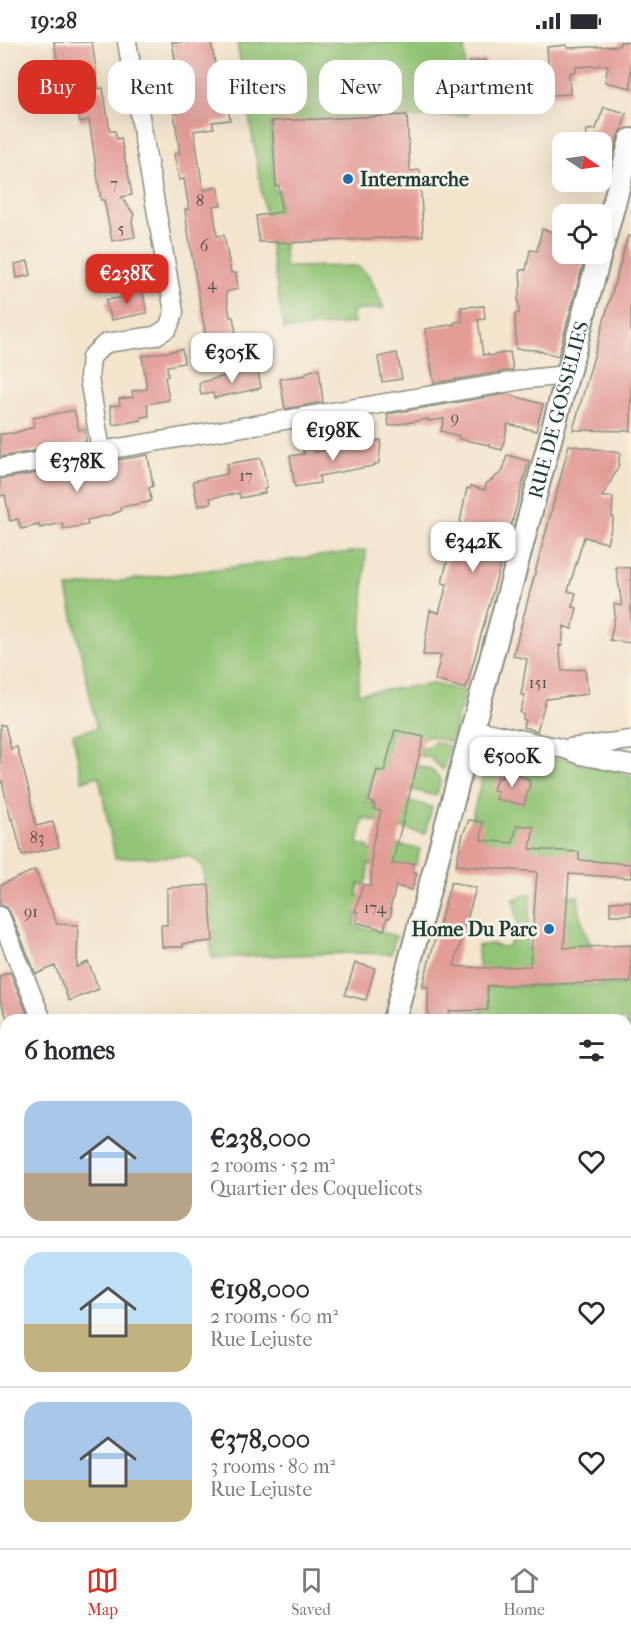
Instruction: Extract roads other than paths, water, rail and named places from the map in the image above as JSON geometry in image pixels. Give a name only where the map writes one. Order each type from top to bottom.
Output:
[{"type":"main road","points":[[612,223],[623,195],[631,140]]},
{"type":"main road","name":"RUE DE GOSSELIES","points":[[396,1014],[597,264]]},
{"type":"street","points":[[101,451],[89,378],[91,357],[106,343],[155,336],[168,328],[174,312],[127,42]]},
{"type":"street","points":[[0,468],[528,379],[567,375]]},
{"type":"street","points":[[472,729],[631,765]]},
{"type":"street","points":[[565,749],[631,740]]},
{"type":"street","points":[[0,916],[40,1014]]},
{"type":"place","name":"Intermarche","points":[[348,179]]},
{"type":"place","name":"Home Du Parc","points":[[549,929]]}]
